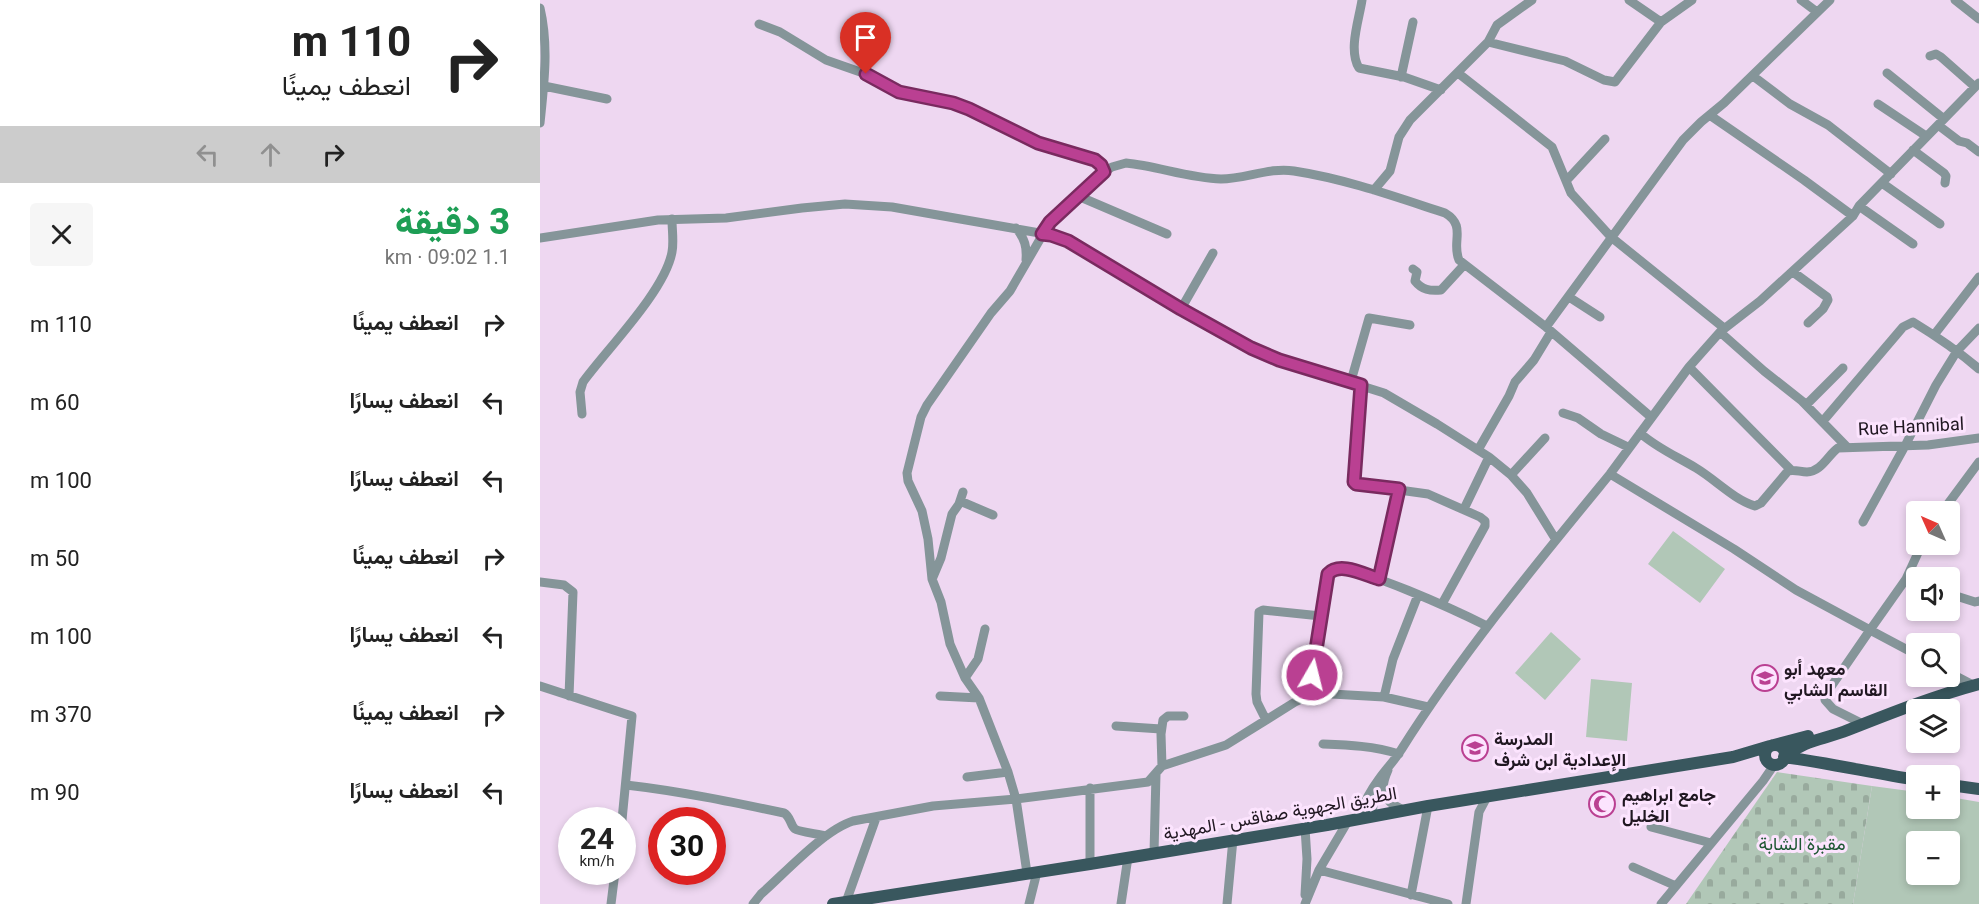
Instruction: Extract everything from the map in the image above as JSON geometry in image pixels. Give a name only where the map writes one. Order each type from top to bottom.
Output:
[{"type":"main road","name":"الطريق الجهوية صفاقس - المهدية","points":[[838,903],[1090,864],[1403,810],[1733,757],[1848,730],[1861,723],[1976,684]]},
{"type":"main road","name":"الطريق الجهوية صفاقس - المهدية","points":[[1733,757],[1778,762],[1815,737]]},
{"type":"main road","points":[[1815,737],[1822,754],[1830,763]]},
{"type":"main road","points":[[1772,746],[1782,748],[1778,762]]},
{"type":"main road","points":[[1778,762],[1830,763],[1843,768],[1906,778]]},
{"type":"main road","points":[[1778,762],[1831,769],[1843,768]]},
{"type":"main road","points":[[1960,786],[1979,789]]},
{"type":"street","points":[[1362,0],[1354,51],[1357,66],[1363,70],[1401,77],[1441,90]]},
{"type":"street","points":[[1374,190],[1390,171],[1404,128],[1418,111],[1488,42],[1497,25],[1532,0]]},
{"type":"street","points":[[1629,0],[1661,22]]},
{"type":"street","points":[[1488,42],[1565,62],[1605,80],[1615,82],[1661,22],[1692,0]]},
{"type":"street","points":[[1801,0],[1816,12]]},
{"type":"street","points":[[1478,450],[1515,382],[1534,360],[1548,330],[1569,297],[1683,140],[1753,76],[1830,0]]},
{"type":"street","points":[[1955,0],[1978,15]]},
{"type":"street","points":[[540,8],[545,43],[540,123]]},
{"type":"street","points":[[1401,77],[1413,22]]},
{"type":"street","points":[[759,24],[780,32],[826,60],[866,74],[892,90],[944,100],[969,109],[1032,140],[1095,160],[1104,172]]},
{"type":"street","points":[[1305,828],[1307,859],[1305,904],[1319,870],[1370,792],[1399,754],[1428,707],[1487,626],[1610,474],[1689,367],[1722,330],[1760,301],[1853,216],[1859,206],[1977,85],[1941,57],[1936,54],[1930,56]]},
{"type":"street","points":[[1458,73],[1552,147],[1571,193],[1611,237],[1722,330],[1806,405],[1846,446]]},
{"type":"street","points":[[1887,73],[1959,141],[1967,142],[1979,152]]},
{"type":"street","points":[[1753,76],[1790,104],[1828,125],[1891,174]]},
{"type":"street","points":[[544,86],[607,99]]},
{"type":"street","points":[[1878,104],[1926,136]]},
{"type":"street","points":[[1711,116],[1853,216]]},
{"type":"street","points":[[1566,181],[1605,139]]},
{"type":"street","points":[[1914,150],[1947,176],[1945,183]]},
{"type":"street","points":[[1029,904],[1032,872],[1016,799],[979,698],[965,678],[950,644],[941,602],[932,579],[928,539],[922,511],[907,477],[921,417],[991,313],[1010,291],[1050,222],[1104,172],[1118,164],[1126,163],[1212,178],[1237,178],[1277,171],[1293,171],[1374,190],[1452,217],[1457,226],[1457,256],[1464,265],[1548,330],[1651,417]]},
{"type":"street","points":[[1882,183],[1940,225]]},
{"type":"street","points":[[1078,196],[1167,234]]},
{"type":"street","points":[[540,238],[658,220],[717,219],[802,208],[862,204],[892,207],[1051,235],[1068,241],[1251,348],[1279,360],[1351,381],[1384,393],[1398,401],[1489,457],[1511,475],[1527,493],[1556,540]]},
{"type":"street","points":[[1859,206],[1913,244]]},
{"type":"street","points":[[582,414],[580,392],[583,382],[650,296],[666,270],[672,252],[672,219]]},
{"type":"street","points":[[1016,228],[1024,238],[1027,251],[1026,263]]},
{"type":"street","points":[[1181,309],[1213,253]]},
{"type":"street","points":[[1413,269],[1416,273],[1415,281],[1419,286],[1430,291],[1442,290],[1464,265]]},
{"type":"street","points":[[1793,272],[1828,300],[1823,309],[1808,323]]},
{"type":"street","points":[[1934,335],[1979,277]]},
{"type":"street","points":[[1569,297],[1600,317]]},
{"type":"street","points":[[1351,381],[1369,318],[1410,325]]},
{"type":"street","points":[[1823,421],[1902,327],[1913,322],[1958,351],[1979,369]]},
{"type":"street","points":[[1863,522],[1935,385],[1958,351],[1979,328]]},
{"type":"street","points":[[1640,433],[1662,450],[1696,468],[1752,505],[1761,503],[1791,470],[1689,367]]},
{"type":"street","points":[[1806,405],[1843,368]]},
{"type":"street","points":[[1361,385],[1354,482],[1428,494],[1483,519],[1485,526],[1442,604]]},
{"type":"street","points":[[1563,413],[1578,418],[1601,434],[1628,447]]},
{"type":"street","points":[[1511,475],[1545,438]]},
{"type":"street","name":"Rue Hannibal","points":[[1791,470],[1809,472],[1817,470],[1831,453],[1846,446],[1928,445],[1979,438]]},
{"type":"street","points":[[1464,509],[1489,457]]},
{"type":"street","points":[[1950,501],[1979,462]]},
{"type":"street","points":[[1610,474],[1734,549],[1796,590],[1906,649]]},
{"type":"street","points":[[1379,579],[1399,489]]},
{"type":"street","points":[[932,579],[941,558],[951,514],[962,497],[993,515]]},
{"type":"street","points":[[1310,694],[1327,577],[1332,570],[1342,568],[1379,579],[1442,604],[1487,626]]},
{"type":"street","points":[[1861,723],[1833,709],[1825,700],[1826,694],[1906,579]]},
{"type":"street","points":[[540,582],[564,585],[573,592],[569,696]]},
{"type":"street","points":[[1384,697],[1393,659],[1418,595]]},
{"type":"street","points":[[1960,597],[1979,601]]},
{"type":"street","points":[[1266,720],[1257,702],[1256,694],[1257,615],[1263,610],[1321,616]]},
{"type":"street","points":[[965,678],[978,659],[985,629]]},
{"type":"street","points":[[1960,677],[1976,684]]},
{"type":"street","points":[[540,686],[632,716],[623,807]]},
{"type":"street","points":[[753,904],[761,894],[842,824],[933,806],[1016,799],[1148,782],[1159,770],[1226,745],[1310,694],[1320,692],[1384,697],[1428,707]]},
{"type":"street","points":[[940,696],[979,698]]},
{"type":"street","points":[[1154,853],[1161,729],[1166,717],[1184,716]]},
{"type":"street","points":[[1116,726],[1161,729]]},
{"type":"street","points":[[1323,744],[1355,745],[1399,754]]},
{"type":"street","points":[[1661,904],[1778,762]]},
{"type":"street","points":[[1372,816],[1373,806],[1390,766]]},
{"type":"street","points":[[967,777],[1008,772]]},
{"type":"street","points":[[1385,778],[1383,795],[1387,801],[1403,810]]},
{"type":"street","points":[[626,785],[670,790],[784,813],[790,817],[793,826],[798,831],[826,836]]},
{"type":"street","points":[[1090,788],[1090,864]]},
{"type":"street","points":[[1466,904],[1479,812],[1487,797]]},
{"type":"street","points":[[1411,895],[1428,806]]},
{"type":"street","points":[[838,903],[876,818]]},
{"type":"street","points":[[1651,827],[1711,843]]},
{"type":"street","points":[[1227,904],[1233,839]]},
{"type":"street","points":[[1121,904],[1128,857]]},
{"type":"street","points":[[1633,867],[1676,886]]},
{"type":"street","points":[[1319,870],[1448,904]]},
{"type":"street","points":[[611,904],[613,885]]},
{"type":"green space","points":[[1673,531],[1725,569],[1700,603],[1648,564]]},
{"type":"green space","points":[[1551,632],[1581,659],[1545,700],[1515,673]]},
{"type":"green space","points":[[1591,679],[1632,683],[1627,741],[1586,737]]},
{"type":"green space","name":"مقبرة الشابة","points":[[1777,772],[1872,786],[1853,904],[1686,904]]},
{"type":"green space","points":[[1872,786],[1906,791],[1906,819],[1960,819],[1960,799],[1979,802],[1979,904],[1853,904]]},
{"type":"place","name":"معهد أبو القاسم الشابي","points":[[1765,678]]},
{"type":"place","name":"المدرسة الإعدادية ابن شرف","points":[[1475,748]]},
{"type":"place","name":"جامع ابراهيم الخليل","points":[[1602,804]]},
{"type":"route","points":[[866,74],[892,90],[953,103],[1038,143],[1095,160],[1104,172],[1050,222],[1042,234],[1068,241],[1251,348],[1279,360],[1361,385],[1353,480],[1356,484],[1399,489],[1379,579],[1342,568],[1332,570],[1328,574],[1312,675]]}]
